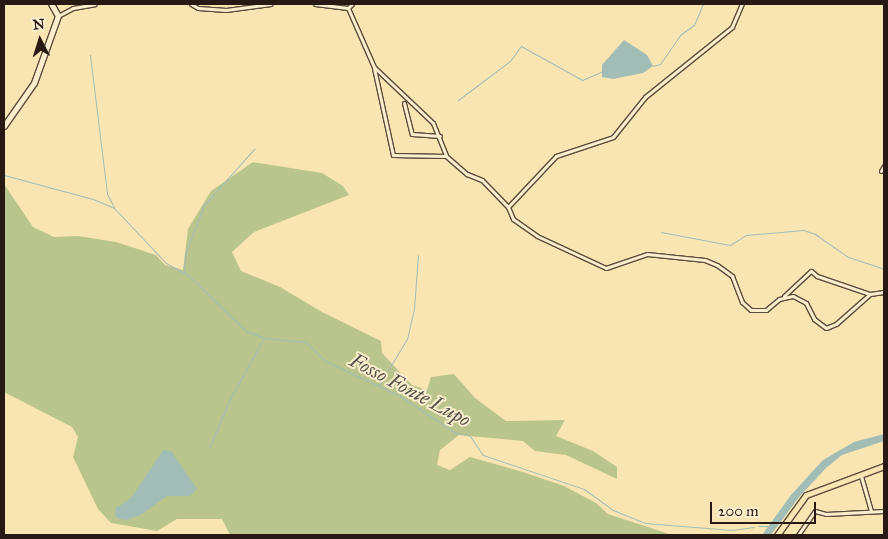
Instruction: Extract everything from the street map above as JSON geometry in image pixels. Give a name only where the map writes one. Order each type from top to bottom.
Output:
[{"type":"main road","points":[[4,126],[31,89],[58,16],[51,4]]},
{"type":"main road","points":[[778,535],[806,495],[884,466]]},
{"type":"street","points":[[58,16],[73,8],[95,4]]},
{"type":"street","points":[[191,4],[198,8],[226,10],[271,4]]},
{"type":"street","points":[[315,4],[348,8]]},
{"type":"street","points":[[348,8],[352,4]]},
{"type":"street","points":[[508,207],[556,156],[613,137],[646,96],[732,27],[742,4]]},
{"type":"street","points":[[348,8],[374,67],[393,154],[446,156]]},
{"type":"street","points":[[374,67],[433,123],[441,136],[446,156],[467,174],[479,178],[508,207],[513,219],[537,236],[606,268],[647,254],[704,260],[717,264],[732,276],[742,302],[751,310],[766,310],[784,297],[811,271],[817,276],[870,294],[884,292]]},
{"type":"street","points":[[404,103],[412,134],[441,136]]},
{"type":"street","points":[[881,171],[884,166]]},
{"type":"street","points":[[784,297],[802,299],[818,324],[826,328],[836,324],[870,294]]},
{"type":"street","points":[[861,476],[871,511]]},
{"type":"street","points":[[798,535],[814,512],[826,514],[884,511]]},
{"type":"green space","points":[[253,162],[322,173],[343,186],[349,195],[254,232],[232,252],[241,271],[280,287],[322,312],[381,341],[382,353],[412,385],[427,390],[431,377],[454,374],[475,398],[506,421],[565,420],[556,436],[593,451],[617,467],[617,479],[566,455],[535,451],[523,441],[459,435],[440,450],[437,465],[450,470],[470,457],[523,472],[564,486],[596,503],[608,514],[672,535],[230,535],[222,519],[177,519],[157,531],[111,523],[98,509],[73,457],[78,437],[72,427],[4,392],[4,184],[33,227],[54,237],[78,236],[116,242],[156,255],[165,265],[183,270],[188,229],[211,191]]},
{"type":"water","points":[[624,40],[647,55],[653,66],[643,73],[613,79],[602,77],[602,65]]},
{"type":"water","points":[[884,434],[884,441],[842,455],[826,468],[799,497],[771,535],[762,535],[791,495],[823,460],[854,442]]},
{"type":"water","points":[[163,450],[171,451],[197,489],[190,496],[167,496],[142,514],[127,520],[119,519],[115,516],[116,508],[131,498]]},
{"type":"waterway","points":[[653,66],[660,64],[680,35],[694,25],[703,4]]},
{"type":"waterway","points":[[458,100],[510,61],[521,46],[582,80],[601,72]]},
{"type":"waterway","points":[[90,55],[107,194],[114,207]]},
{"type":"waterway","points":[[184,272],[185,254],[204,205],[255,148]]},
{"type":"waterway","name":"Fosso Fonte Lupo","points":[[4,175],[93,199],[114,208],[166,263],[189,276],[246,331],[264,338],[306,342],[325,361],[400,396],[454,432],[470,436],[483,455],[584,489],[613,510],[645,523],[732,530],[754,527]]},
{"type":"waterway","points":[[661,232],[730,245],[746,235],[803,230],[815,234],[848,257],[884,269]]},
{"type":"waterway","points":[[379,385],[407,339],[414,309],[418,255]]},
{"type":"waterway","points":[[209,448],[231,397],[264,338]]},
{"type":"waterway","name":"Fosso Fonte Lupo","points":[[758,526],[770,526]]}]
